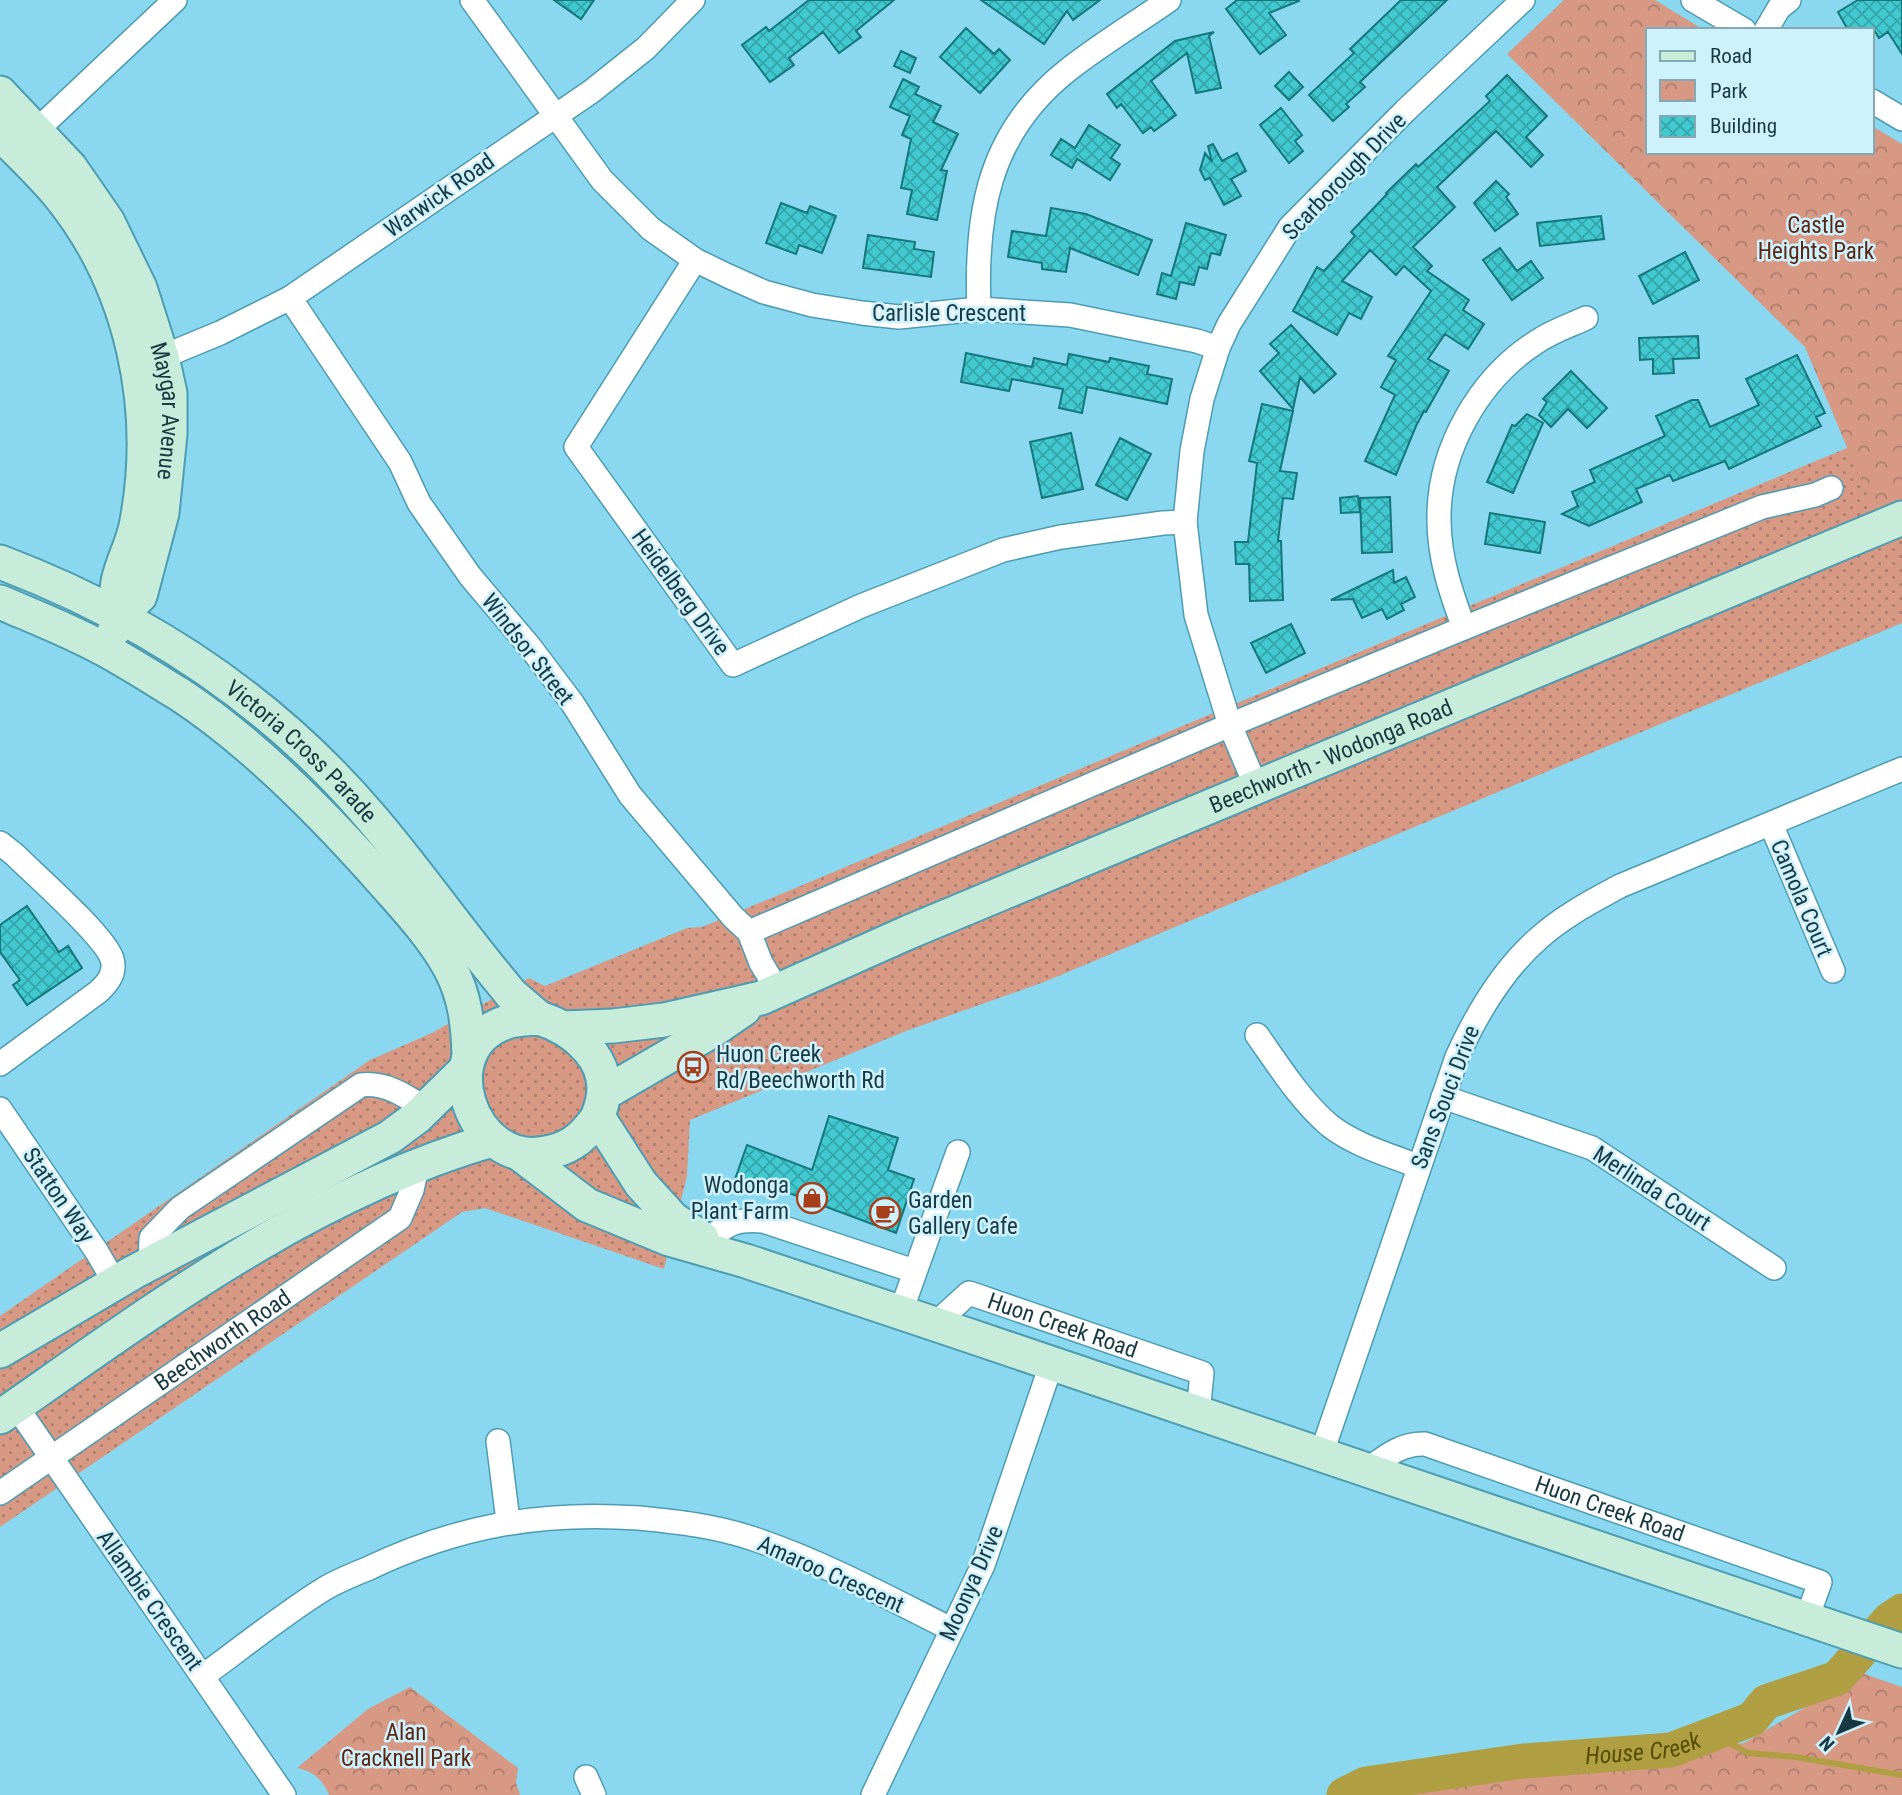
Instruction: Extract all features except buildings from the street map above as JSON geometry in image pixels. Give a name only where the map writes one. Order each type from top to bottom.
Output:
[{"type":"main road","name":"Maygar Avenue","points":[[0,93],[70,167],[108,222],[140,288],[149,358],[143,411],[144,462],[137,522],[118,582],[118,616],[109,652]]},
{"type":"main road","name":"Maygar Avenue","points":[[0,133],[58,194],[82,227],[107,271],[127,324],[149,358]]},
{"type":"main road","name":"Beechworth - Wodonga Road","points":[[601,1105],[769,994],[909,932],[1902,518]]},
{"type":"main road","name":"Victoria Cross Parade","points":[[0,562],[36,576],[170,643],[214,673],[289,733],[369,814],[511,994],[552,1023]]},
{"type":"main road","name":"Victoria Cross Parade","points":[[0,602],[109,652],[180,695],[229,730],[314,808],[425,931],[449,967],[465,1003],[467,1062]]},
{"type":"main road","name":"Beechworth - Wodonga Road","points":[[552,1023],[613,1027],[664,1020],[769,994]]},
{"type":"main road","points":[[0,1351],[149,1263],[368,1150],[404,1128],[426,1109],[467,1062],[479,1040],[508,1021],[552,1023],[581,1040],[594,1055],[602,1073],[601,1105],[584,1135],[566,1148],[540,1154],[506,1147],[448,1152],[348,1194],[211,1271],[5,1405]]},
{"type":"main road","points":[[467,1062],[468,1095],[476,1120],[506,1147]]},
{"type":"main road","name":"Huon Creek Road","points":[[601,1105],[641,1184],[673,1220],[705,1241],[746,1261]]},
{"type":"main road","name":"Huon Creek Road","points":[[506,1147],[587,1205],[670,1240],[746,1261],[1895,1648]]},
{"type":"street","points":[[36,131],[174,0]]},
{"type":"street","name":"Carlisle Crescent","points":[[472,0],[602,180],[651,229],[695,260],[764,292],[812,305],[898,317],[979,309],[1070,314],[1219,348]]},
{"type":"street","name":"Warwick Road","points":[[149,358],[220,333],[290,298],[619,72],[693,0]]},
{"type":"street","points":[[979,309],[978,258],[984,201],[997,163],[1021,119],[1068,70],[1169,0]]},
{"type":"street","name":"Scarborough Drive","points":[[1256,789],[1230,725],[1196,615],[1185,522],[1192,451],[1202,399],[1219,348],[1243,300],[1290,227],[1395,121],[1523,0]]},
{"type":"street","points":[[1693,0],[1741,28]]},
{"type":"street","points":[[1767,28],[1779,8],[1790,0]]},
{"type":"street","points":[[1874,102],[1902,118]]},
{"type":"street","name":"Heidelberg Drive","points":[[695,260],[576,447],[733,665],[861,606],[1003,550],[1061,537],[1185,522]]},
{"type":"street","name":"Windsor Street","points":[[290,298],[400,462],[419,503],[470,576],[530,647],[573,704],[630,795],[733,917],[749,932],[769,994]]},
{"type":"street","points":[[1464,628],[1445,573],[1438,522],[1439,496],[1453,443],[1469,412],[1490,383],[1514,360],[1538,340],[1586,318]]},
{"type":"street","points":[[749,932],[1230,725],[1464,628],[1762,508],[1815,495],[1831,488]]},
{"type":"street","name":"Sans Souci Drive","points":[[1321,1455],[1457,1056],[1478,1013],[1506,974],[1538,938],[1578,909],[1620,886],[1902,769]]},
{"type":"street","name":"Camola Court","points":[[1771,824],[1833,971]]},
{"type":"street","points":[[0,844],[15,855],[99,937],[113,961],[107,984],[0,1064]]},
{"type":"street","points":[[1257,1035],[1306,1102],[1331,1126],[1357,1142],[1418,1166]]},
{"type":"street","points":[[149,1263],[151,1238],[180,1208],[361,1085],[380,1086],[396,1091],[426,1109]]},
{"type":"street","name":"Merlinda Court","points":[[1443,1097],[1592,1148],[1774,1268]]},
{"type":"street","name":"Statton Way","points":[[0,1109],[115,1283]]},
{"type":"street","points":[[900,1314],[958,1152]]},
{"type":"street","name":"Beechworth Road","points":[[0,1493],[400,1218],[412,1190],[417,1167]]},
{"type":"street","points":[[705,1241],[728,1224],[745,1219],[763,1221],[914,1271]]},
{"type":"street","name":"Huon Creek Road","points":[[935,1324],[969,1293],[1202,1373],[1198,1413]]},
{"type":"street","name":"Moonya Drive","points":[[873,1795],[983,1565],[1051,1365]]},
{"type":"street","name":"Allambie Crescent","points":[[5,1405],[52,1457],[284,1795]]},
{"type":"street","points":[[498,1441],[508,1521]]},
{"type":"street","name":"Amaroo Crescent","points":[[203,1676],[324,1588],[427,1542],[508,1521],[563,1516],[695,1523],[752,1538],[810,1559],[951,1629]]},
{"type":"green space","name":"Castle Heights Park","points":[[1564,0],[1655,0],[1701,28],[1646,28],[1646,154],[1874,154],[1874,127],[1902,144],[1902,502],[1875,514],[1805,347],[1507,54]]},
{"type":"green space","points":[[1902,425],[1902,623],[1044,982],[906,1031],[690,1120],[687,1176],[664,1269],[485,1208],[462,1212],[0,1527],[0,1316],[370,1060],[432,1033],[529,978],[545,986],[687,928],[702,927]]},
{"type":"green space","points":[[1853,1670],[1902,1687],[1902,1795],[1357,1795],[1478,1774],[1567,1771],[1744,1743],[1837,1689]]},
{"type":"green space","name":"Alan Cracknell Park","points":[[410,1687],[518,1768],[516,1783],[520,1795],[329,1795],[317,1777],[297,1768],[368,1709]]},
{"type":"waterway","name":"House Creek","points":[[1344,1795],[1366,1784],[1523,1761],[1671,1750],[1752,1719],[1766,1702],[1837,1678],[1890,1619],[1902,1611]]},
{"type":"waterway","points":[[1713,1734],[1748,1753],[1796,1757],[1902,1775]]},
{"type":"place","name":"Huon Creek Rd/Beechworth Rd","points":[[693,1067]]},
{"type":"place","name":"Wodonga Plant Farm","points":[[812,1198]]},
{"type":"place","name":"Garden Gallery Cafe","points":[[885,1213]]}]
